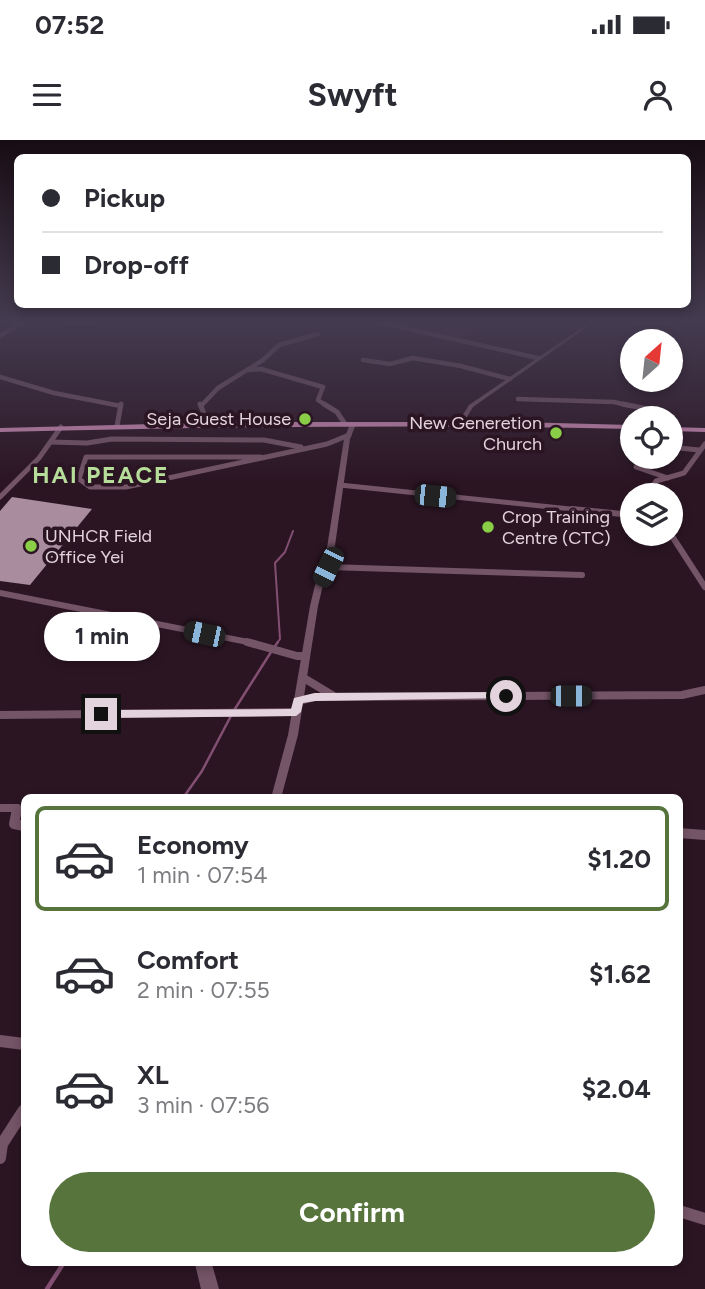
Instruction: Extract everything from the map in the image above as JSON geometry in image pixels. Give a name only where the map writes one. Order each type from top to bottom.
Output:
[{"type":"main road","points":[[0,430],[200,424],[620,427]]},
{"type":"main road","points":[[683,429],[705,430]]},
{"type":"street","points":[[200,424],[205,416],[199,406],[201,402],[238,376]]},
{"type":"street","points":[[277,794],[293,735],[319,585],[328,567],[349,435],[349,424],[337,412],[318,400],[323,387],[284,376]]},
{"type":"street","points":[[497,376],[510,379]]},
{"type":"street","points":[[460,424],[471,406],[515,376]]},
{"type":"street","points":[[0,377],[54,393],[122,404],[117,426]]},
{"type":"street","points":[[518,399],[623,403],[635,406]]},
{"type":"street","points":[[0,497],[31,467],[61,427]]},
{"type":"street","points":[[261,457],[86,457],[78,475],[79,479],[90,487],[126,487],[308,448],[349,435]]},
{"type":"street","points":[[51,442],[86,443],[112,439],[264,439],[308,448]]},
{"type":"street","points":[[655,483],[684,473],[705,444]]},
{"type":"street","points":[[683,448],[699,450]]},
{"type":"street","points":[[642,469],[668,478]]},
{"type":"street","points":[[340,485],[620,514]]},
{"type":"street","points":[[679,546],[705,587]]},
{"type":"street","points":[[328,567],[582,575]]},
{"type":"street","points":[[695,571],[705,573]]},
{"type":"street","points":[[0,593],[254,642],[297,656],[306,656]]},
{"type":"street","points":[[302,677],[328,694],[340,697]]},
{"type":"street","points":[[298,701],[315,697],[682,695],[705,690]]},
{"type":"street","points":[[0,715],[296,712]]},
{"type":"street","points":[[0,808],[16,808],[14,824],[21,825]]},
{"type":"street","points":[[683,833],[705,835]]},
{"type":"street","points":[[0,1041],[21,1044]]},
{"type":"street","points":[[0,1158],[2,1144],[21,1115]]},
{"type":"street","points":[[683,1212],[705,1219]]},
{"type":"street","points":[[204,1266],[210,1289]]},
{"type":"building","name":"UNHCR Field Office Yei","points":[[12,497],[92,509],[30,585],[0,581],[0,511]]},
{"type":"waterway","points":[[277,643],[280,639],[275,563],[285,552],[293,531]]},
{"type":"waterway","points":[[275,646],[278,642]]},
{"type":"waterway","points":[[186,794],[271,652]]},
{"type":"waterway","points":[[47,1289],[62,1266]]},
{"type":"place","name":"Seja Guest House","points":[[305,419]]},
{"type":"place","name":"New Generetion Church","points":[[556,433]]},
{"type":"place","name":"Crop Training Centre (CTC)","points":[[488,527]]},
{"type":"place","name":"UNHCR Field Office Yei","points":[[31,546]]},
{"type":"district","name":"HAI PEACE","points":[[101,475]]},
{"type":"route","points":[[101,714],[296,712],[298,701],[315,697],[506,696]]}]
